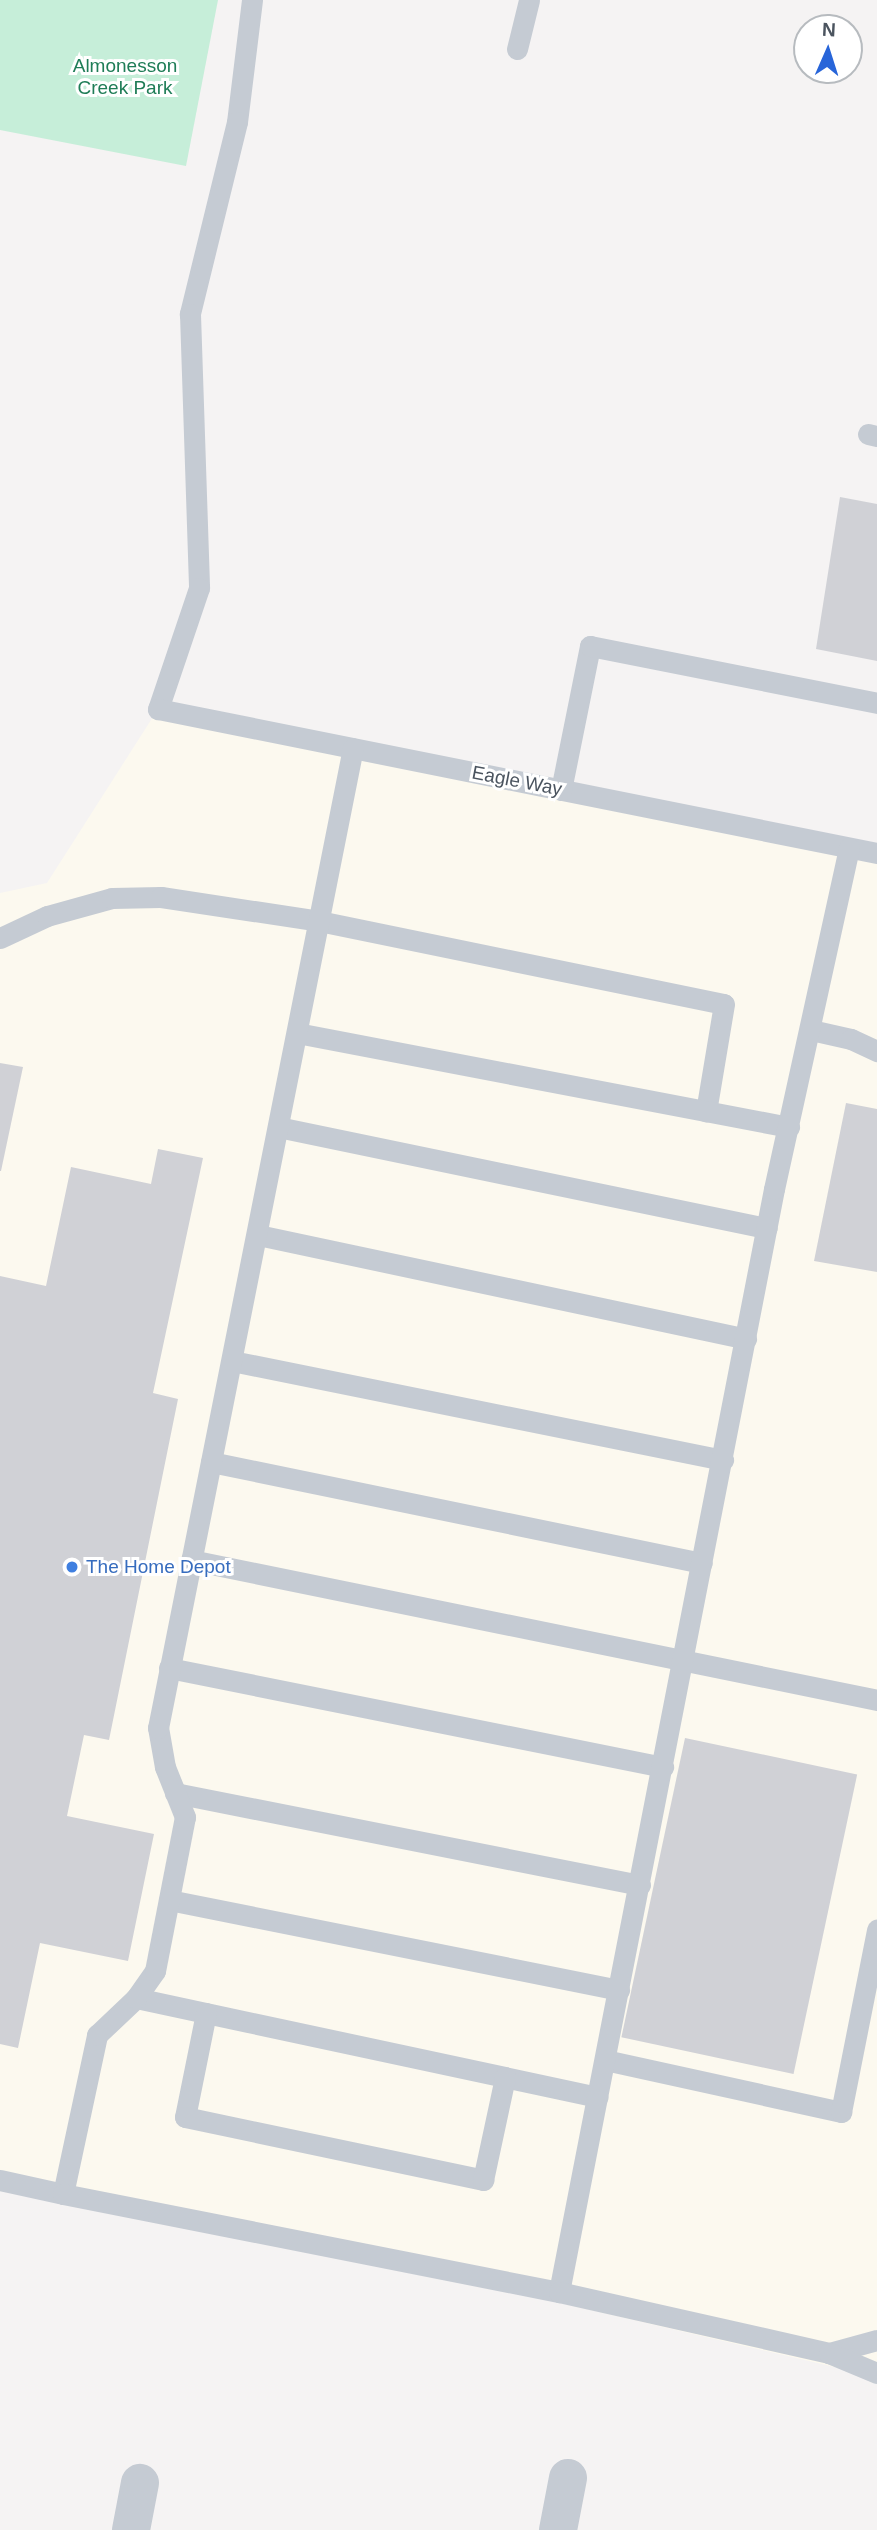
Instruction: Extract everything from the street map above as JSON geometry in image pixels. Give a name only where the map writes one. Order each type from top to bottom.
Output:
[{"type":"street","points":[[558,2530],[568,2478]]},
{"type":"street","points":[[131,2530],[140,2483]]},
{"type":"lane","name":"Eagle Way","points":[[252,0],[237,122],[190,314],[200,588],[158,709],[877,853]]},
{"type":"lane","points":[[517,49],[529,0]]},
{"type":"lane","points":[[561,790],[590,646],[877,703]]},
{"type":"lane","points":[[63,2193],[97,2035],[136,1998],[155,1971],[185,1817],[175,1793],[158,1728],[353,748]]},
{"type":"lane","points":[[559,2292],[767,1228],[849,848]]},
{"type":"lane","points":[[0,938],[47,916],[113,898],[161,897],[319,921],[724,1004],[706,1111]]},
{"type":"lane","points":[[811,1030],[851,1038],[877,1051]]},
{"type":"lane","points":[[296,1033],[789,1127]]},
{"type":"lane","points":[[278,1127],[767,1228]]},
{"type":"lane","points":[[258,1235],[746,1339]]},
{"type":"lane","points":[[232,1361],[723,1460]]},
{"type":"lane","points":[[211,1462],[702,1563]]},
{"type":"lane","points":[[191,1560],[877,1700]]},
{"type":"lane","points":[[169,1668],[663,1767]]},
{"type":"lane","points":[[175,1793],[640,1885]]},
{"type":"lane","points":[[169,1899],[619,1990]]},
{"type":"lane","points":[[605,2060],[841,2112],[877,1930]]},
{"type":"lane","points":[[136,1998],[597,2097]]},
{"type":"lane","points":[[206,2013],[185,2117],[483,2180],[505,2077]]},
{"type":"lane","points":[[0,2180],[559,2292],[829,2353],[877,2373]]},
{"type":"lane","points":[[829,2353],[877,2340]]},
{"type":"shaded area","points":[[158,709],[877,853],[877,2377],[0,2172],[0,893],[47,883]]},
{"type":"green space","name":"Almonesson Creek Park","points":[[0,0],[218,0],[186,166],[0,130]]},
{"type":"building","points":[[840,497],[877,504],[877,661],[816,649]]},
{"type":"building","points":[[0,1063],[23,1067],[1,1171],[0,1171]]},
{"type":"building","points":[[846,1103],[877,1109],[877,1272],[814,1261]]},
{"type":"building","name":"The Home Depot","points":[[158,1149],[203,1158],[153,1393],[178,1399],[109,1740],[84,1735],[67,1816],[154,1834],[128,1961],[40,1943],[18,2048],[0,2044],[0,1276],[46,1286],[71,1167],[151,1184]]},
{"type":"building","points":[[685,1738],[857,1775],[794,2074],[621,2037]]},
{"type":"place","name":"The Home Depot","points":[[72,1567]]}]
